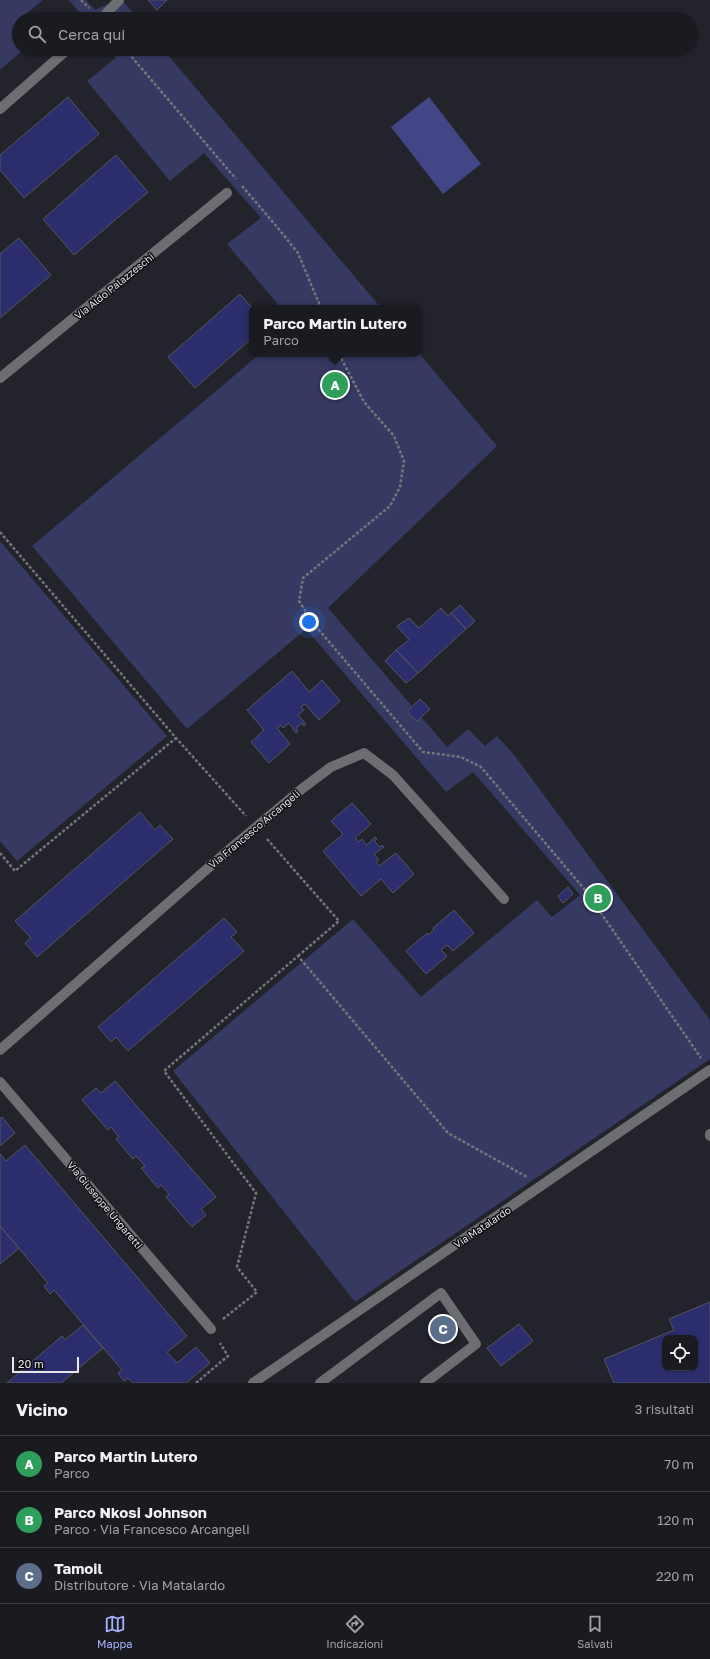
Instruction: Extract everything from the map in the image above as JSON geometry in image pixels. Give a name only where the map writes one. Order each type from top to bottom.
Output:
[{"type":"street","points":[[108,12],[119,0]]},
{"type":"street","points":[[0,108],[60,56]]},
{"type":"street","name":"Via Aldo Palazzeschi","points":[[0,378],[227,193]]},
{"type":"street","name":"Via Francesco Arcangeli","points":[[0,1050],[256,827],[331,767],[364,753],[393,775],[504,899]]},
{"type":"street","name":"Via Matalardo","points":[[253,1383],[710,1070]]},
{"type":"street","name":"Via Giuseppe Ungaretti","points":[[0,1082],[211,1329]]},
{"type":"street","points":[[320,1383],[441,1293],[476,1344],[425,1383]]},
{"type":"path","points":[[130,56],[298,253],[320,305]]},
{"type":"path","points":[[341,357],[364,402],[394,436],[404,461],[400,487],[390,506],[303,578],[299,601],[313,623],[422,752],[461,757],[481,766],[585,890],[670,1016],[710,1070]]},
{"type":"path","points":[[0,532],[176,738],[339,921],[164,1071],[256,1193],[237,1266],[257,1292],[211,1329],[228,1356],[196,1383]]},
{"type":"path","points":[[0,853],[15,871],[176,738]]},
{"type":"path","points":[[298,956],[448,1133],[542,1185]]},
{"type":"shaded area","points":[[0,0],[43,0],[28,12],[12,12],[12,56],[16,56],[0,70]]},
{"type":"shaded area","points":[[69,0],[86,0],[95,10],[117,0],[122,0],[132,12],[79,12]]},
{"type":"shaded area","points":[[114,56],[169,56],[378,305],[278,305],[227,244],[261,218],[204,153],[170,181],[87,81],[116,58]]},
{"type":"shaded area","points":[[429,97],[481,164],[443,194],[391,127]]},
{"type":"shaded area","points":[[421,356],[497,446],[328,608],[447,747],[468,729],[485,746],[497,736],[515,756],[710,1020],[710,1059],[355,1302],[173,1071],[353,919],[421,997],[537,900],[552,917],[580,895],[473,772],[446,792],[306,629],[187,729],[32,546],[256,357],[421,357]]},
{"type":"shaded area","points":[[0,541],[167,736],[17,861],[0,841]]},
{"type":"building","points":[[148,0],[167,0],[157,10]]},
{"type":"building","points":[[68,97],[99,134],[24,198],[0,170],[0,155]]},
{"type":"building","points":[[116,155],[148,192],[74,255],[43,219]]},
{"type":"building","points":[[19,238],[51,275],[0,318],[0,254]]},
{"type":"building","points":[[240,294],[249,305],[249,341],[195,388],[168,357]]},
{"type":"building","points":[[460,605],[475,621],[466,629],[451,613]]},
{"type":"building","points":[[441,608],[448,616],[451,613],[466,629],[418,673],[396,650],[409,640],[397,626],[409,618],[419,628]]},
{"type":"building","points":[[396,650],[418,673],[406,683],[385,661]]},
{"type":"building","points":[[292,671],[309,692],[322,680],[340,701],[319,720],[305,704],[301,707],[304,710],[298,715],[306,724],[304,726],[302,723],[296,728],[298,731],[296,733],[289,723],[283,728],[281,725],[277,728],[290,744],[269,763],[251,742],[264,730],[247,710]]},
{"type":"building","points":[[420,699],[430,709],[417,721],[407,712]]},
{"type":"building","points":[[352,803],[371,824],[355,838],[359,842],[362,839],[367,845],[375,837],[377,839],[374,841],[380,847],[382,845],[384,847],[374,854],[379,860],[376,862],[379,866],[396,853],[414,874],[393,893],[381,879],[361,896],[323,851],[343,834],[331,821]]},
{"type":"building","points":[[140,812],[155,830],[160,825],[173,839],[37,957],[25,943],[31,938],[15,921]]},
{"type":"building","points":[[568,887],[573,894],[563,903],[558,896]]},
{"type":"building","points":[[454,910],[474,933],[453,951],[447,945],[441,950],[447,956],[426,974],[406,951],[427,933],[428,935],[434,930],[433,928]]},
{"type":"building","points":[[224,918],[237,932],[231,937],[244,951],[128,1051],[116,1037],[111,1042],[98,1027]]},
{"type":"building","points":[[115,1081],[216,1197],[201,1209],[206,1215],[192,1227],[166,1197],[169,1194],[161,1185],[158,1188],[141,1168],[145,1166],[136,1156],[133,1159],[116,1139],[119,1137],[111,1127],[108,1130],[82,1100],[96,1088],[101,1093]]},
{"type":"building","points":[[2,1117],[15,1133],[0,1146],[0,1119]]},
{"type":"building","points":[[25,1145],[187,1336],[167,1352],[177,1363],[196,1347],[210,1363],[186,1383],[133,1383],[128,1378],[124,1381],[118,1373],[122,1370],[54,1290],[50,1294],[44,1286],[48,1283],[0,1226],[0,1154],[6,1161]]},
{"type":"building","points":[[0,1226],[19,1248],[0,1264]]},
{"type":"building","points":[[710,1302],[710,1383],[614,1383],[604,1359],[674,1330],[669,1319]]},
{"type":"building","points":[[519,1324],[533,1341],[501,1366],[487,1348]]},
{"type":"building","points":[[83,1325],[103,1348],[61,1383],[7,1383],[62,1336],[65,1340]]},
{"type":"place","name":"Parco Martin Lutero","points":[[335,385]]},
{"type":"place","name":"Parco Nkosi Johnson","points":[[598,898]]},
{"type":"place","name":"Tamoil","points":[[443,1329]]}]
